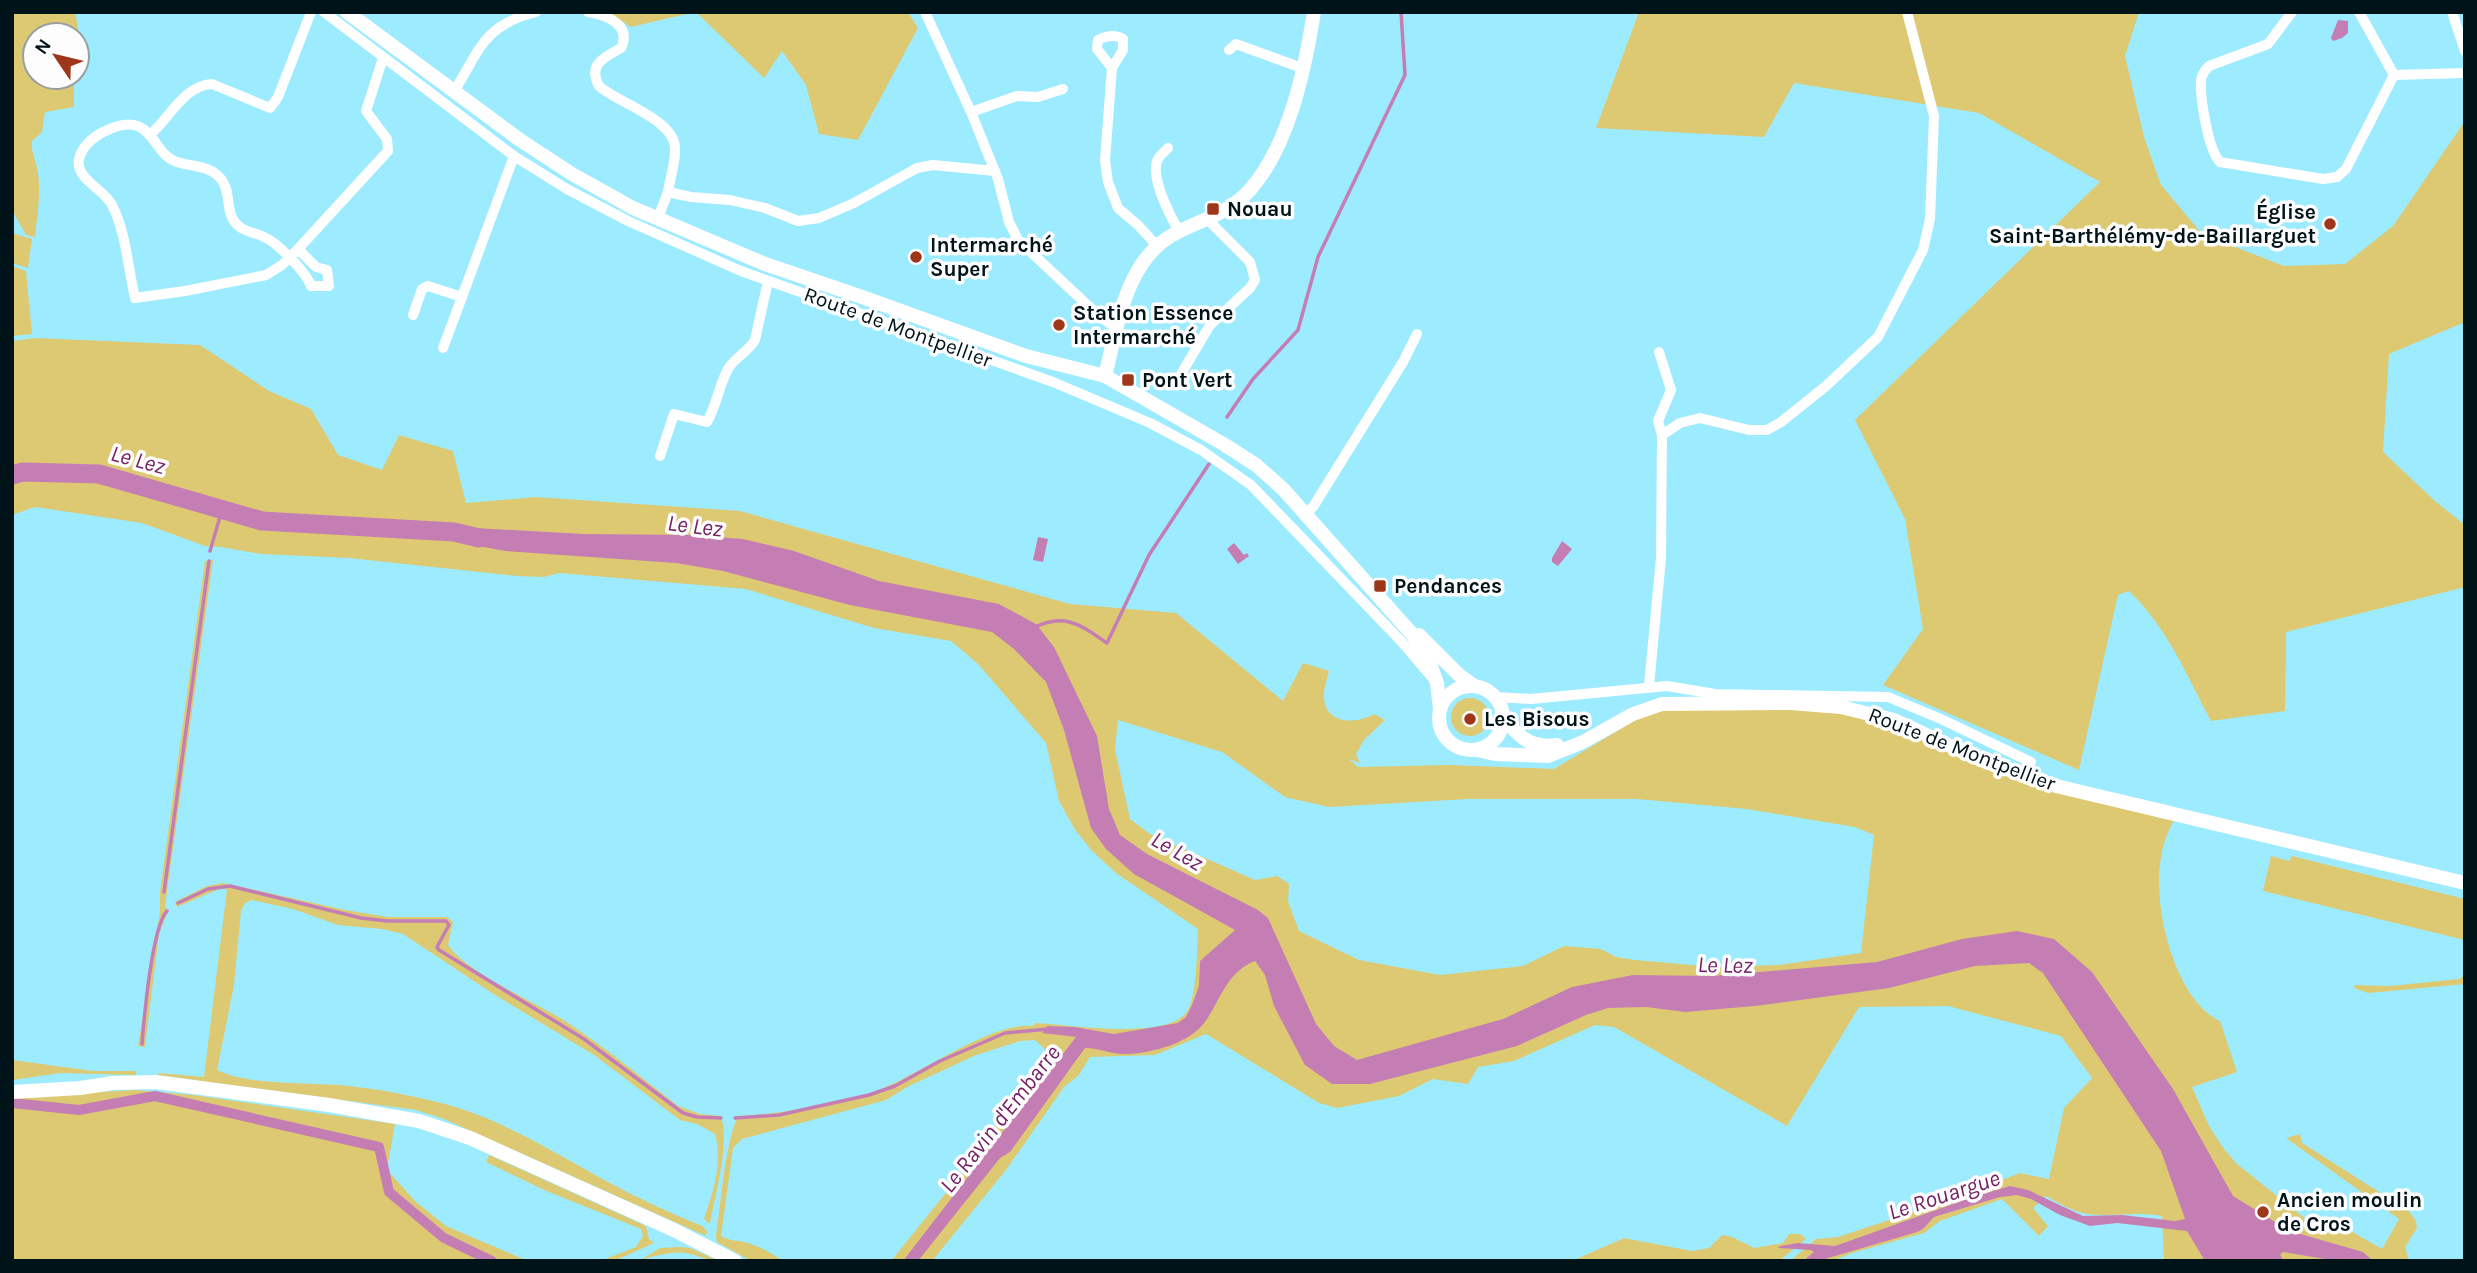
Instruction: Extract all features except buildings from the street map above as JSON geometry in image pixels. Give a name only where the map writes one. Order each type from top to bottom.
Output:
[{"type":"main road","name":"Route de Montpellier","points":[[347,12],[547,158],[633,208],[765,264],[1017,353],[1105,376],[1189,422],[1256,465],[1283,489],[1389,606],[1474,686]]},
{"type":"main road","points":[[1105,376],[1132,281],[1157,246],[1179,231],[1208,219],[1242,198],[1267,167],[1289,115],[1303,68],[1314,12]]},
{"type":"main road","name":"Route de Montpellier","points":[[1389,606],[1420,645],[1437,683],[1440,709]]},
{"type":"main road","points":[[1474,686],[1495,697],[1502,716],[1498,734],[1485,747],[1477,750],[1459,748],[1444,736],[1438,718],[1440,709],[1450,694],[1457,689],[1474,686]]},
{"type":"main road","name":"Route de Montpellier","points":[[1477,750],[1495,754],[1548,756],[1583,742],[1633,714],[1662,704],[1790,703],[1841,707],[1894,720],[1981,760],[2052,785],[2465,883]]},
{"type":"main road","name":"Route de Montpellier","points":[[1502,716],[1518,736],[1529,743],[1545,747],[1583,742]]},
{"type":"main road","points":[[12,1090],[80,1088],[144,1082],[329,1105],[419,1121],[470,1138],[674,1230],[735,1261]]},
{"type":"street","points":[[151,134],[188,94],[203,84],[212,84],[270,108],[278,97],[311,12]]},
{"type":"street","name":"Route de Montpellier","points":[[324,12],[514,156],[567,189],[637,226],[768,281],[1053,382],[1150,423],[1201,450],[1236,473],[1260,494],[1401,641],[1437,683]]},
{"type":"street","points":[[455,90],[487,36],[510,21],[536,12]]},
{"type":"street","points":[[588,12],[609,17],[621,26],[623,32],[624,43],[621,48],[605,56],[597,64],[595,77],[599,86],[658,123],[671,136],[674,154],[668,192],[658,218]]},
{"type":"street","points":[[1662,435],[1680,423],[1700,418],[1749,430],[1767,430],[1826,386],[1878,337],[1923,250],[1930,219],[1934,116],[1907,12]]},
{"type":"street","points":[[2292,12],[2268,44],[2209,66],[2203,71],[2201,80],[2209,135],[2214,156],[2220,162],[2323,179],[2337,177],[2349,165],[2394,75]]},
{"type":"street","points":[[2359,12],[2394,75]]},
{"type":"street","points":[[2452,12],[2465,51]]},
{"type":"street","points":[[930,14],[995,171],[1009,222],[1018,240],[1098,315],[1117,329]]},
{"type":"street","points":[[1229,50],[1236,44],[1303,68]]},
{"type":"street","points":[[298,249],[316,267],[327,270],[329,286],[311,286],[308,276],[288,258],[272,241],[240,228],[230,217],[225,186],[214,172],[168,158],[151,134],[128,125],[111,128],[97,135],[85,146],[79,161],[81,173],[111,204],[122,238],[135,298],[265,275],[274,271],[288,258],[298,249],[388,151],[387,139],[366,111],[383,58]]},
{"type":"street","points":[[1112,68],[1105,160],[1108,182],[1118,208],[1157,246]]},
{"type":"street","points":[[2394,75],[2465,73]]},
{"type":"street","points":[[971,112],[1017,96],[1038,97],[1063,89]]},
{"type":"street","points":[[1168,148],[1158,158],[1156,169],[1165,205],[1179,231]]},
{"type":"street","points":[[443,348],[514,156]]},
{"type":"street","points":[[668,192],[753,205],[798,221],[819,218],[917,168],[933,165],[995,171]]},
{"type":"street","points":[[1177,381],[1210,325],[1250,288],[1255,280],[1250,262],[1208,219]]},
{"type":"street","points":[[660,456],[674,414],[707,422],[712,414],[729,366],[747,352],[755,340],[768,281]]},
{"type":"street","points":[[412,315],[422,289],[428,286],[462,297]]},
{"type":"street","points":[[1305,514],[1313,507],[1384,393],[1417,334]]},
{"type":"street","points":[[1649,686],[1661,558],[1662,435],[1658,421],[1671,390],[1659,352]]},
{"type":"street","points":[[1495,697],[1531,699],[1649,686],[1667,686],[1715,694],[1888,697],[2031,762]]},
{"type":"shaded area","points":[[12,12],[75,12],[77,21],[21,21],[21,91],[74,91],[74,107],[45,112],[42,132],[32,141],[39,185],[35,237],[26,235],[12,210]]},
{"type":"shaded area","points":[[608,12],[695,12],[631,27]]},
{"type":"shaded area","points":[[696,12],[908,12],[918,28],[858,140],[819,134],[806,85],[782,51],[764,78]]},
{"type":"shaded area","points":[[1639,12],[2139,12],[2125,56],[2144,137],[2161,185],[2202,234],[2284,266],[2345,264],[2393,226],[2465,121],[2465,322],[2389,354],[2383,452],[2436,502],[2465,525],[2465,587],[2286,632],[2285,711],[2211,721],[2154,620],[2129,591],[2118,595],[2079,770],[1883,685],[1923,629],[1905,519],[1855,420],[2100,182],[1979,113],[1794,83],[1764,137],[1596,128]]},
{"type":"shaded area","points":[[2338,20],[2348,21],[2348,33],[2333,41],[2331,38]]},
{"type":"shaded area","points":[[12,233],[32,239],[28,268],[12,263]]},
{"type":"shaded area","points":[[12,266],[26,271],[32,334],[12,336]]},
{"type":"shaded area","points":[[35,338],[200,345],[269,391],[311,409],[338,455],[382,470],[399,435],[453,451],[466,503],[536,497],[740,511],[1070,604],[1176,613],[1283,701],[1303,663],[1329,671],[1324,699],[1331,714],[1352,721],[1374,714],[1385,720],[1364,740],[1356,754],[1360,763],[1349,759],[1358,767],[1450,765],[1554,769],[1662,704],[1790,703],[1882,715],[1981,760],[2178,814],[2166,838],[2160,865],[2159,884],[2164,929],[2180,974],[2191,994],[2204,1010],[2220,1021],[2237,1072],[2192,1087],[2209,1126],[2237,1164],[2312,1224],[2335,1222],[2382,1249],[2399,1219],[2286,1138],[2300,1134],[2302,1143],[2409,1211],[2417,1228],[2405,1247],[2409,1261],[2164,1261],[2162,1216],[2088,1214],[2046,1196],[2033,1208],[2048,1226],[2039,1236],[2002,1199],[1940,1221],[1924,1233],[1832,1261],[1790,1261],[1816,1239],[1838,1237],[2020,1173],[2049,1179],[2064,1108],[2092,1078],[2061,1036],[1948,1006],[1859,1007],[1787,1126],[1614,1027],[1595,1025],[1514,1061],[1478,1067],[1468,1084],[1433,1079],[1399,1096],[1337,1108],[1319,1103],[1206,1034],[1155,1055],[1090,1057],[1078,1076],[1064,1087],[1006,1170],[932,1261],[891,1261],[957,1179],[1047,1051],[1035,1040],[1020,1041],[976,1055],[909,1086],[886,1100],[742,1139],[733,1148],[721,1236],[760,1247],[783,1261],[751,1261],[717,1242],[716,1237],[730,1139],[739,1116],[811,1107],[866,1094],[898,1082],[977,1040],[1016,1027],[1033,1026],[1035,1023],[1092,1028],[1140,1028],[1161,1026],[1178,1020],[1191,1003],[1198,929],[1116,873],[1091,850],[1074,828],[1059,801],[1046,743],[978,664],[951,641],[874,628],[746,589],[559,573],[544,577],[517,576],[349,558],[261,554],[205,546],[142,523],[35,507],[12,515],[12,341]],"holes":[[[1118,720],[1222,752],[1285,797],[1329,807],[1467,799],[1637,799],[1747,809],[1855,827],[1874,835],[1861,953],[1779,965],[1714,967],[1635,960],[1616,957],[1601,949],[1564,946],[1523,966],[1440,975],[1359,960],[1299,931],[1288,901],[1289,884],[1277,876],[1255,880],[1150,834],[1130,819],[1115,749]]]},
{"type":"shaded area","points":[[456,527],[743,539],[794,551],[879,581],[999,604],[1036,624],[1054,647],[1097,736],[1109,809],[1120,835],[1147,854],[1258,910],[1268,918],[1316,1024],[1334,1046],[1357,1060],[1503,1019],[1572,987],[1633,975],[1712,976],[1877,962],[1962,939],[2017,931],[2054,939],[2092,972],[2173,1089],[2233,1196],[2290,1231],[2363,1252],[2373,1261],[2337,1261],[2283,1252],[2280,1255],[2284,1261],[2205,1261],[2187,1231],[2117,1223],[2090,1226],[2017,1195],[2000,1197],[1934,1217],[1917,1232],[1818,1261],[1803,1261],[1814,1252],[1811,1250],[1778,1248],[1798,1243],[1835,1246],[2010,1186],[2028,1190],[2083,1216],[2122,1215],[2175,1221],[2185,1219],[2161,1151],[2043,973],[2029,963],[1975,966],[1889,988],[1755,1006],[1685,1012],[1646,1007],[1608,1008],[1517,1046],[1370,1084],[1332,1084],[1305,1065],[1274,1006],[1265,975],[1255,961],[1231,979],[1205,1022],[1190,1036],[1148,1052],[1128,1054],[1085,1048],[1010,1152],[1000,1158],[918,1261],[903,1261],[1076,1037],[1042,1033],[1047,1026],[1075,1027],[1114,1034],[1178,1023],[1186,1017],[1199,986],[1200,961],[1235,930],[1134,874],[1106,849],[1091,828],[1064,730],[1046,682],[1014,649],[992,632],[850,605],[723,571],[676,563],[505,551],[452,541]]},
{"type":"shaded area","points":[[1038,537],[1048,539],[1043,562],[1033,560]]},
{"type":"shaded area","points":[[1562,541],[1572,549],[1558,566],[1552,562],[1552,558]]},
{"type":"shaded area","points":[[1234,543],[1244,555],[1247,553],[1249,556],[1238,564],[1227,549]]},
{"type":"shaded area","points":[[213,560],[165,906],[168,911],[159,934],[145,1047],[138,1046],[160,912],[160,892],[205,561]]},
{"type":"shaded area","points":[[1470,698],[1484,703],[1489,717],[1484,731],[1470,736],[1456,731],[1451,717],[1456,703]]},
{"type":"shaded area","points":[[2271,856],[2289,861],[2292,856],[2465,899],[2465,940],[2263,891]]},
{"type":"shaded area","points":[[223,883],[388,917],[447,917],[453,922],[448,945],[470,966],[580,1031],[678,1106],[700,1114],[721,1116],[723,1155],[710,1224],[704,1219],[714,1188],[717,1166],[715,1134],[697,1124],[680,1120],[594,1055],[492,993],[403,934],[338,925],[293,909],[252,900],[245,903],[241,911],[234,985],[217,1070],[245,1079],[359,1087],[426,1099],[463,1109],[512,1130],[629,1193],[702,1226],[707,1231],[706,1236],[444,1119],[416,1110],[157,1075],[204,1077],[227,889],[219,889],[177,907],[175,902],[207,886]]},
{"type":"shaded area","points":[[2465,975],[2465,984],[2368,993],[2354,988],[2355,985],[2390,986],[2459,979]]},
{"type":"shaded area","points":[[12,1060],[93,1071],[136,1071],[136,1075],[61,1073],[12,1080]]},
{"type":"shaded area","points":[[135,1090],[193,1095],[395,1124],[387,1170],[416,1202],[446,1226],[528,1261],[12,1261],[12,1097]]},
{"type":"shaded area","points":[[489,1155],[646,1226],[649,1239],[654,1243],[614,1261],[600,1261],[636,1247],[643,1236],[641,1229],[544,1190],[486,1162]]},
{"type":"shaded area","points":[[1789,1234],[1800,1234],[1806,1239],[1779,1261],[1572,1261],[1624,1238],[1692,1251],[1709,1248],[1722,1235],[1754,1248],[1783,1243]]},
{"type":"shaded area","points":[[660,1248],[690,1248],[719,1261],[680,1253],[641,1260]]},
{"type":"waterway","points":[[1227,417],[1253,379],[1298,330],[1318,257],[1405,75],[1401,12]]},
{"type":"waterway","points":[[1033,628],[1045,623],[1064,621],[1080,626],[1107,643],[1149,555],[1209,464]]},
{"type":"waterway","name":"Le Lez","points":[[12,475],[23,472],[99,474],[262,521],[454,532],[479,538]]},
{"type":"waterway","points":[[210,551],[222,510]]},
{"type":"waterway","points":[[164,892],[209,561]]},
{"type":"waterway","points":[[178,903],[208,889],[230,886],[361,918],[446,921],[449,925],[437,947],[439,950],[584,1039],[683,1113],[697,1117],[721,1118]]},
{"type":"waterway","points":[[142,1044],[153,953],[167,911]]},
{"type":"waterway","name":"Le Ravin d'Embarre","points":[[735,1118],[779,1115],[869,1095],[895,1086],[940,1061],[1005,1033],[1049,1029]]},
{"type":"waterway","points":[[12,1103],[79,1110],[155,1096],[379,1147],[389,1192],[444,1238],[492,1261]]},
{"type":"place","name":"Nouau","points":[[1213,209]]},
{"type":"place","name":"Église Saint-Barthélémy-de-Baillarguet","points":[[2330,224]]},
{"type":"place","name":"Intermarché Super","points":[[916,257]]},
{"type":"place","name":"Station Essence Intermarché","points":[[1059,325]]},
{"type":"place","name":"Pont Vert","points":[[1128,380]]},
{"type":"place","name":"Pendances","points":[[1380,586]]},
{"type":"place","name":"Les Bisous","points":[[1470,719]]},
{"type":"place","name":"Ancien moulin de Cros","points":[[2263,1212]]},
{"type":"water label","name":"Le Rouargue","points":[[1944,1195]]}]
